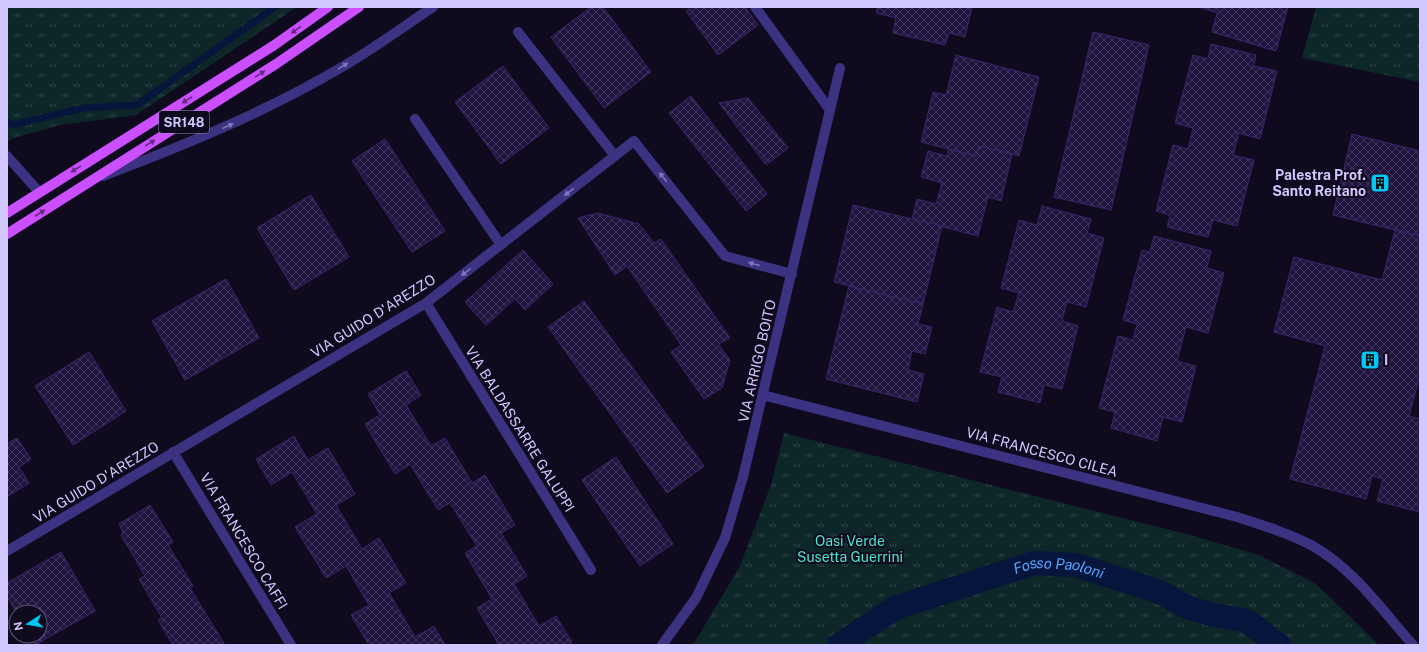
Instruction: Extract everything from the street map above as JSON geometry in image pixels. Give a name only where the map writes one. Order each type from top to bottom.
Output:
[{"type":"main road","name":"SR148","points":[[7,213],[273,46],[328,7]]},
{"type":"main road","name":"SR148","points":[[7,234],[276,64],[359,7]]},
{"type":"street","points":[[88,182],[190,144],[261,111],[342,67],[433,7]]},
{"type":"street","points":[[755,7],[830,110]]},
{"type":"street","points":[[518,32],[615,156]]},
{"type":"street","name":"VIA ARRIGO BOITO","points":[[662,645],[696,598],[725,538],[743,477],[840,68]]},
{"type":"street","points":[[415,119],[501,245]]},
{"type":"street","name":"VIA GUIDO D'AREZZO","points":[[7,551],[426,303],[634,140],[725,256],[792,274]]},
{"type":"street","points":[[7,156],[39,192]]},
{"type":"street","name":"VIA BALDASSARRE GALUPPI","points":[[426,303],[591,570]]},
{"type":"street","name":"VIA FRANCESCO CILEA","points":[[763,395],[1237,517],[1276,530],[1312,546],[1339,565],[1366,591],[1413,645]]},
{"type":"street","name":"VIA FRANCESCO CAFFI","points":[[173,452],[291,645]]},
{"type":"green space","points":[[7,7],[297,7],[136,115],[60,125],[13,138],[7,142]]},
{"type":"green space","points":[[1316,7],[1420,7],[1420,82],[1302,58]]},
{"type":"green space","name":"Oasi Verde Susetta Guerrini","points":[[784,433],[1186,534],[1259,555],[1315,583],[1379,645],[693,645],[740,566],[771,485]]},
{"type":"building","points":[[591,7],[603,7],[651,72],[604,108],[551,37]]},
{"type":"building","points":[[692,7],[745,7],[758,25],[718,55],[686,11]]},
{"type":"building","points":[[878,7],[972,7],[965,37],[949,33],[945,45],[893,33],[896,18],[876,13]]},
{"type":"building","points":[[1199,7],[1288,7],[1276,51],[1212,32],[1217,13]]},
{"type":"building","points":[[1093,32],[1149,45],[1111,210],[1054,197]]},
{"type":"building","points":[[1211,44],[1256,55],[1254,66],[1277,71],[1260,139],[1239,133],[1233,155],[1254,160],[1237,226],[1213,220],[1208,237],[1167,227],[1170,215],[1156,211],[1173,145],[1188,149],[1193,128],[1175,123],[1193,55],[1208,59]]},
{"type":"building","points":[[956,55],[1039,77],[1019,156],[979,146],[976,156],[921,142],[933,92],[946,95]]},
{"type":"building","points":[[503,66],[549,128],[501,164],[455,102]]},
{"type":"building","points":[[691,96],[767,194],[746,211],[669,113]]},
{"type":"building","points":[[748,98],[788,148],[766,165],[719,103]]},
{"type":"building","name":"Palestra Prof. Santo Reitano","points":[[1352,134],[1420,151],[1420,236],[1333,215]]},
{"type":"building","points":[[385,139],[445,231],[412,252],[352,161]]},
{"type":"building","points":[[979,146],[1012,154],[1001,201],[988,197],[978,236],[912,219],[917,199],[936,204],[942,183],[921,177],[928,151],[947,156],[948,149],[976,156]]},
{"type":"building","points":[[311,195],[349,257],[294,290],[257,228]]},
{"type":"building","points":[[853,205],[942,226],[923,304],[834,282]]},
{"type":"building","points":[[1042,206],[1091,219],[1087,233],[1104,238],[1086,307],[1067,302],[1062,321],[1078,326],[1062,389],[1044,385],[1040,403],[998,392],[1002,377],[980,372],[997,307],[1013,312],[1019,293],[1001,288],[1019,220],[1037,225]]},
{"type":"building","points":[[598,213],[639,224],[654,243],[661,239],[730,338],[718,344],[730,360],[722,388],[704,399],[671,352],[681,345],[627,266],[615,275],[578,218]]},
{"type":"building","name":"I","points":[[1395,230],[1420,236],[1420,375],[1409,416],[1420,419],[1420,512],[1377,501],[1383,479],[1372,476],[1366,499],[1290,479],[1325,346],[1274,332],[1294,257],[1382,280]]},
{"type":"building","points":[[1154,236],[1211,251],[1207,268],[1224,273],[1208,333],[1186,327],[1177,361],[1196,366],[1182,422],[1163,417],[1157,441],[1111,428],[1115,412],[1099,408],[1118,336],[1133,340],[1137,324],[1123,320],[1142,250],[1150,252]]},
{"type":"building","points":[[523,250],[553,284],[525,310],[515,299],[486,325],[465,302]]},
{"type":"building","points":[[226,279],[259,338],[185,380],[152,321]]},
{"type":"building","points":[[849,286],[923,304],[918,324],[932,327],[925,354],[912,351],[908,370],[924,374],[917,402],[826,379]]},
{"type":"building","points":[[584,301],[704,466],[667,493],[548,327]]},
{"type":"building","points":[[89,352],[126,411],[73,445],[35,386]]},
{"type":"building","points":[[406,371],[421,395],[406,405],[431,446],[445,438],[472,483],[485,475],[515,525],[501,533],[527,576],[514,584],[539,626],[556,616],[572,642],[568,645],[499,645],[477,608],[492,599],[465,553],[477,546],[450,503],[438,510],[410,464],[395,474],[365,424],[380,415],[368,394]]},
{"type":"building","points":[[294,436],[308,460],[328,448],[355,494],[336,505],[362,549],[379,538],[406,583],[389,593],[415,637],[434,626],[445,645],[369,645],[351,615],[369,605],[346,566],[326,578],[295,527],[317,514],[292,472],[271,485],[256,459]]},
{"type":"building","points":[[17,438],[31,459],[19,467],[29,483],[7,497],[7,444]]},
{"type":"building","points":[[616,457],[673,544],[640,566],[582,480]]},
{"type":"building","points":[[150,505],[173,542],[168,545],[193,586],[190,588],[225,645],[173,645],[158,620],[162,618],[139,579],[145,576],[121,535],[123,532],[119,524]]},
{"type":"building","points":[[61,552],[95,611],[48,638],[48,604],[12,604],[7,596],[7,583]]},
{"type":"waterway","points":[[7,122],[13,125],[83,108],[137,105],[275,7]]},
{"type":"waterway","name":"Fosso Paoloni","points":[[839,645],[895,608],[1034,563],[1076,565],[1160,592],[1189,608],[1214,615],[1247,621],[1279,645]]},
{"type":"place","name":"Palestra Prof. Santo Reitano","points":[[1380,183]]},
{"type":"place","name":"I","points":[[1370,360]]}]
